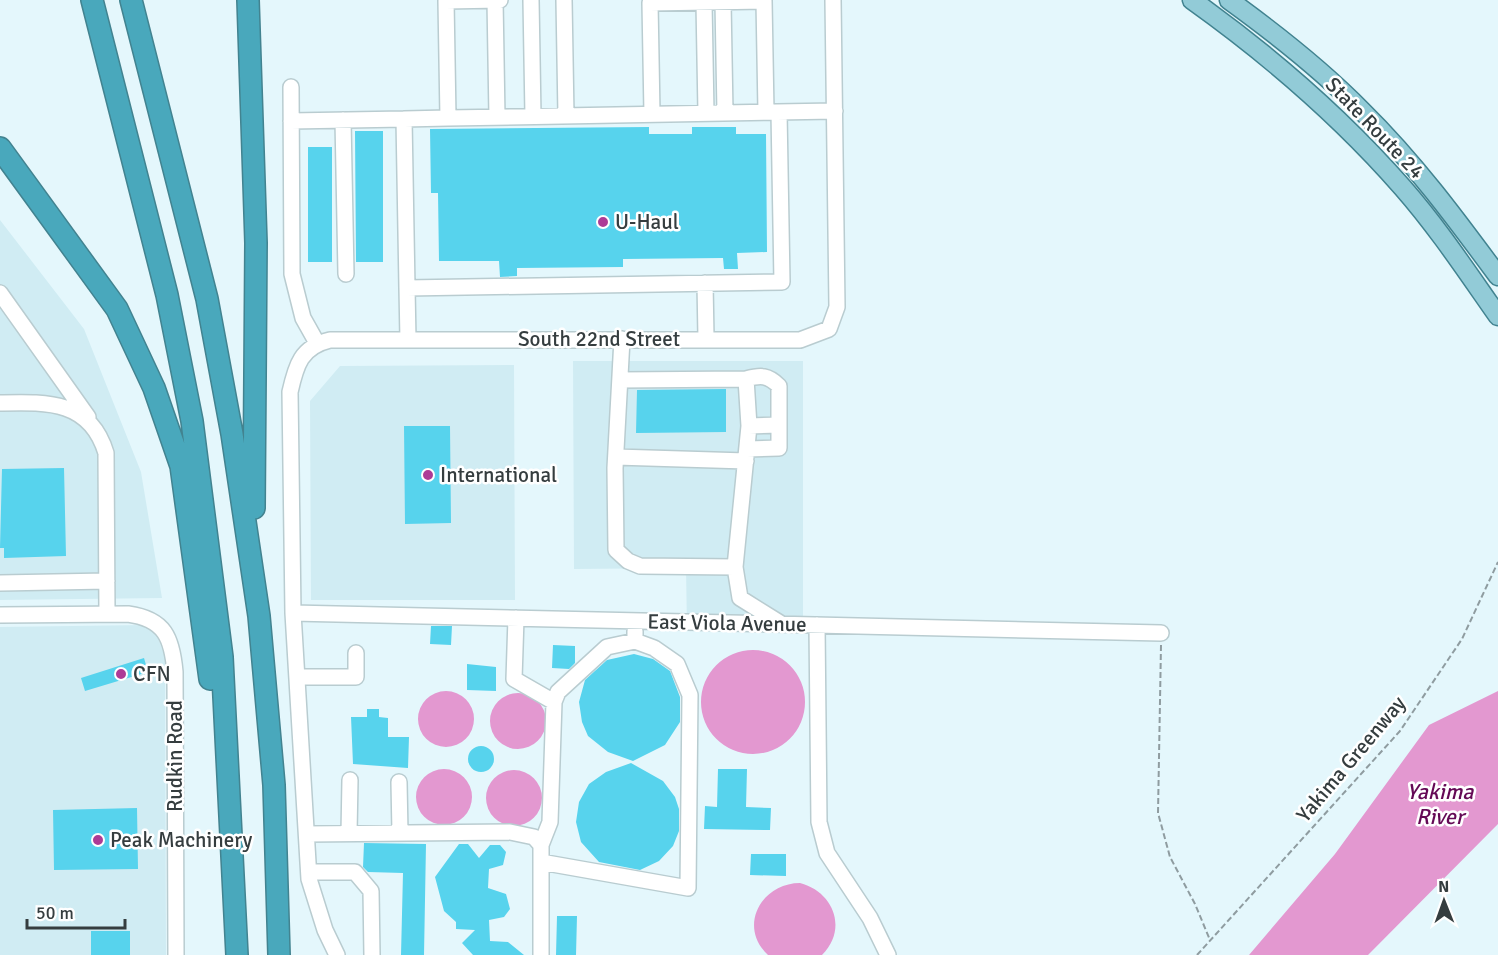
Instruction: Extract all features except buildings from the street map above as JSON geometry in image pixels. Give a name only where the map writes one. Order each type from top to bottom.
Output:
[{"type":"highway","points":[[92,0],[167,295],[192,421],[222,657],[237,948]]},
{"type":"highway","points":[[131,0],[207,299],[232,434],[259,616]]},
{"type":"highway","points":[[248,0],[256,243],[254,495],[259,616],[274,785],[279,955]]},
{"type":"highway","points":[[0,148],[117,309],[154,388],[181,466],[209,666],[222,853],[237,948]]},
{"type":"main road","name":"State Route 24","points":[[1192,0],[1287,71],[1370,151],[1442,237],[1498,316]]},
{"type":"main road","name":"State Route 24","points":[[1229,0],[1311,62],[1363,111],[1433,191],[1498,276]]},
{"type":"street","points":[[495,0],[497,117]]},
{"type":"street","points":[[448,118],[446,1],[500,0]]},
{"type":"street","points":[[531,0],[533,116]]},
{"type":"street","points":[[564,0],[566,116]]},
{"type":"street","name":"South 22nd Street","points":[[317,343],[330,340],[706,338],[800,340],[829,329],[837,307],[833,0]]},
{"type":"street","points":[[407,288],[782,282],[773,112],[764,1],[650,3],[652,114]]},
{"type":"street","points":[[723,2],[725,112]]},
{"type":"street","points":[[704,3],[706,113]]},
{"type":"street","points":[[291,87],[292,274],[303,318],[317,343],[303,353],[296,368],[290,392],[293,613],[309,872],[325,930],[337,955]]},
{"type":"street","points":[[291,121],[835,111]]},
{"type":"street","points":[[404,119],[408,340]]},
{"type":"street","points":[[343,120],[346,274]]},
{"type":"street","points":[[705,283],[706,338]]},
{"type":"street","points":[[0,293],[100,436],[106,453],[107,581],[107,614],[0,615]]},
{"type":"street","points":[[622,339],[616,457],[616,550],[628,561],[640,566],[735,567]]},
{"type":"street","points":[[616,457],[746,455],[779,448],[779,386],[772,379],[761,375],[746,380],[620,380]]},
{"type":"street","points":[[746,380],[748,426],[735,567],[740,598],[781,623]]},
{"type":"street","points":[[0,402],[55,405],[90,420]]},
{"type":"street","points":[[748,426],[779,424]]},
{"type":"street","points":[[0,583],[107,581]]},
{"type":"street","name":"East Viola Avenue","points":[[293,613],[1161,633]]},
{"type":"street","name":"Rudkin Road","points":[[107,614],[143,616],[165,632],[171,643],[175,672],[176,955]]},
{"type":"street","points":[[516,618],[514,679],[554,702]]},
{"type":"street","points":[[635,621],[635,641]]},
{"type":"street","points":[[817,625],[819,822],[827,853],[870,918],[888,955]]},
{"type":"street","points":[[541,862],[688,888],[690,695],[677,664],[654,648],[635,641],[607,647],[558,692],[554,702],[550,822],[541,845],[541,862],[541,955]]},
{"type":"street","points":[[297,677],[356,677],[356,653]]},
{"type":"street","points":[[349,833],[350,780]]},
{"type":"street","points":[[399,782],[400,833]]},
{"type":"street","points":[[307,834],[510,832],[534,837],[541,845]]},
{"type":"street","points":[[309,872],[355,872],[371,891],[372,955]]},
{"type":"path","name":"Yakima Greenway","points":[[1197,955],[1400,731],[1462,639],[1498,562]]},
{"type":"path","points":[[1161,633],[1158,813],[1170,857],[1195,904],[1210,940]]},
{"type":"shaded area","points":[[0,220],[84,329],[141,472],[162,598],[0,600]]},
{"type":"shaded area","points":[[573,361],[803,361],[803,629],[687,629],[686,568],[574,569]]},
{"type":"shaded area","points":[[514,365],[515,600],[311,600],[310,401],[340,366]]},
{"type":"shaded area","points":[[145,625],[157,634],[165,658],[166,955],[0,955],[0,627]]},
{"type":"water","points":[[753,650],[773,654],[790,665],[801,682],[805,702],[801,722],[790,739],[773,750],[753,754],[733,750],[716,739],[705,722],[701,702],[705,682],[716,665],[733,654]]},
{"type":"water","points":[[441,691],[451,691],[466,699],[472,708],[474,719],[472,730],[466,739],[451,747],[441,747],[430,742],[423,735],[418,724],[418,714],[423,703],[430,696]]},
{"type":"water","name":"Yakima River","points":[[1498,691],[1498,824],[1368,955],[1249,955],[1335,854],[1429,725]]},
{"type":"water","points":[[513,693],[523,693],[538,701],[544,710],[546,721],[544,732],[538,741],[523,749],[513,749],[502,744],[495,737],[490,726],[490,716],[495,705],[502,698]]},
{"type":"water","points":[[439,769],[449,769],[464,777],[470,786],[472,797],[470,808],[464,817],[449,825],[439,825],[428,820],[421,813],[416,802],[416,792],[421,781],[428,774]]},
{"type":"water","points":[[509,770],[519,770],[534,778],[540,787],[542,798],[540,809],[534,818],[519,826],[509,826],[498,821],[491,814],[486,803],[486,793],[491,782],[498,775]]},
{"type":"water","points":[[800,883],[821,894],[834,913],[834,934],[830,945],[822,955],[768,955],[759,944],[755,932],[754,919],[758,908],[775,890],[786,885]]},
{"type":"place","name":"U-Haul","points":[[603,222]]},
{"type":"place","name":"International","points":[[428,475]]},
{"type":"place","name":"CFN","points":[[121,674]]},
{"type":"place","name":"Peak Machinery","points":[[98,840]]}]
